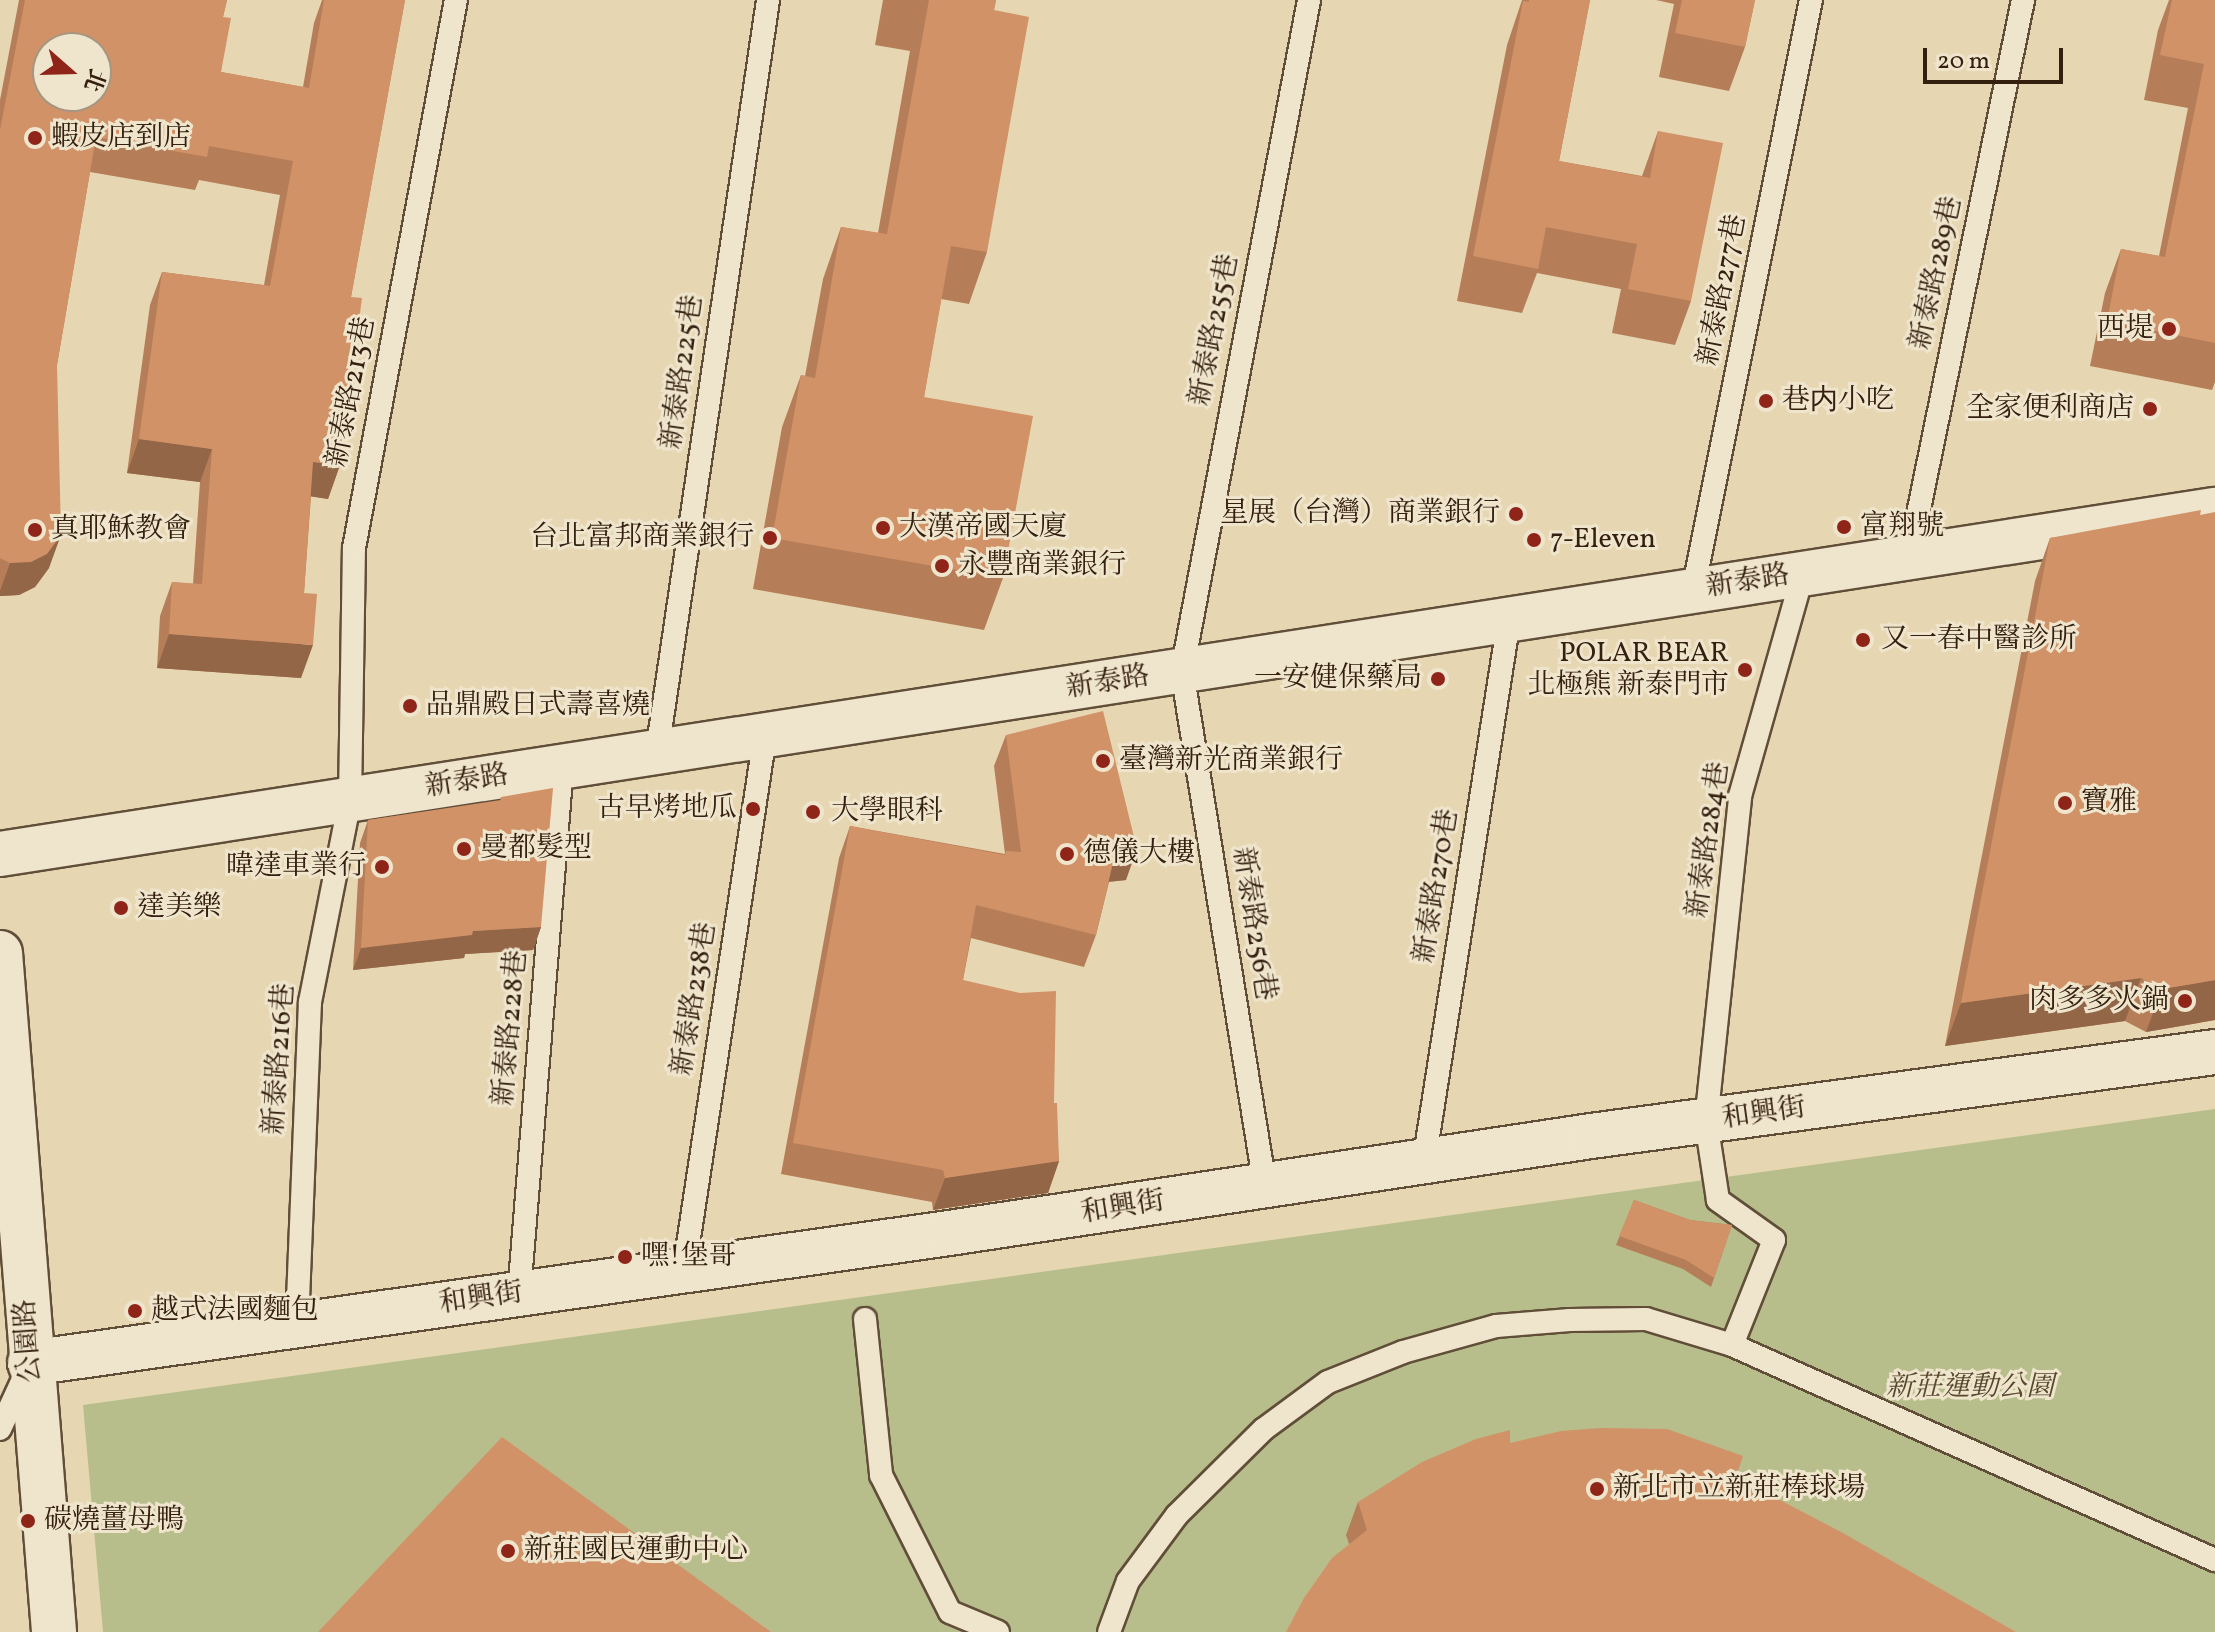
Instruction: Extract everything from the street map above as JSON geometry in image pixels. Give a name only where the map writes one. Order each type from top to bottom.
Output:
[{"type":"street","name":"新泰路","points":[[0,854],[2215,510]]},
{"type":"street","name":"公園路","points":[[0,953],[7,1128],[54,1632]]},
{"type":"street","name":"和興街","points":[[30,1363],[1424,1162],[2215,1052]]},
{"type":"lane","name":"新泰路213巷","points":[[350,800],[354,548],[456,0]]},
{"type":"lane","name":"新泰路225巷","points":[[657,752],[768,0]]},
{"type":"lane","name":"新泰路255巷","points":[[1182,671],[1309,0]]},
{"type":"lane","name":"新泰路277巷","points":[[1693,591],[1811,0]]},
{"type":"lane","name":"新泰路289巷","points":[[1909,558],[2023,0]]},
{"type":"lane","name":"新泰路284巷","points":[[1732,1345],[1774,1240],[1718,1200],[1706,1122],[1740,796],[1803,574]]},
{"type":"lane","name":"新泰路270巷","points":[[1424,1162],[1509,620]]},
{"type":"lane","name":"新泰路256巷","points":[[1182,671],[1265,1186]]},
{"type":"lane","name":"新泰路238巷","points":[[684,1271],[765,736]]},
{"type":"lane","name":"新泰路228巷","points":[[519,1294],[562,767]]},
{"type":"lane","name":"新泰路216巷","points":[[297,1325],[310,1002],[350,800]]},
{"type":"lane","points":[[865,1319],[881,1475],[950,1612],[998,1632]]},
{"type":"lane","points":[[1109,1632],[1128,1581],[1177,1515],[1264,1429],[1328,1382],[1403,1352],[1496,1326],[1646,1319],[1732,1345],[2215,1560]]},
{"type":"lane","points":[[0,1429],[30,1363]]},
{"type":"green space","name":"新莊運動公園","points":[[2215,1109],[2215,1632],[103,1632],[83,1405]]},
{"type":"building","points":[[25,0],[227,0],[223,17],[231,18],[221,72],[309,88],[324,0],[405,0],[351,297],[362,298],[340,465],[313,462],[304,593],[317,594],[313,645],[169,634],[172,582],[202,584],[212,449],[139,439],[162,272],[270,286],[293,161],[209,146],[207,157],[96,137],[57,365],[61,535],[47,554],[31,562],[10,563],[0,558],[0,130]]},
{"type":"building","points":[[929,0],[996,0],[994,10],[1029,17],[987,252],[951,246],[924,397],[1033,416],[1003,578],[772,538],[801,375],[815,378],[841,227],[887,234]]},
{"type":"building","points":[[1590,0],[1559,161],[1650,178],[1658,131],[1723,143],[1691,301],[1628,289],[1637,244],[1546,227],[1538,269],[1473,256],[1523,1]]},
{"type":"building","points":[[1682,0],[1755,0],[1745,47],[1675,33]]},
{"type":"building","points":[[2172,0],[2215,0],[2215,343],[2107,321],[2121,249],[2165,257],[2204,64],[2160,55]]},
{"type":"building","name":"寶雅","points":[[2201,510],[2200,515],[2215,512],[2215,980],[2162,989],[2141,978],[1961,1003],[2050,538]]},
{"type":"building","points":[[1103,711],[1137,849],[1116,850],[1096,935],[976,905],[963,980],[1020,993],[1056,991],[1054,1103],[1057,1103],[1059,1161],[945,1178],[943,1170],[793,1143],[850,826],[1005,855],[1006,851],[1021,852],[1006,735]]},
{"type":"building","points":[[553,788],[541,927],[473,931],[472,935],[361,948],[368,820],[501,800],[501,797]]},
{"type":"building","points":[[1634,1200],[1690,1220],[1732,1225],[1714,1278],[1686,1260],[1619,1236]]},
{"type":"building","points":[[1667,1429],[1743,1456],[1736,1477],[1843,1533],[2016,1632],[1286,1632],[1304,1598],[1332,1558],[1367,1530],[1358,1502],[1422,1462],[1476,1439],[1510,1430],[1510,1443],[1561,1431]]},
{"type":"building","name":"新莊國民運動中心","points":[[502,1437],[771,1632],[318,1632]]},
{"type":"place","name":"蝦皮店到店","points":[[35,138]]},
{"type":"place","name":"西堤","points":[[2169,329]]},
{"type":"place","name":"巷内小吃","points":[[1766,401]]},
{"type":"place","name":"全家便利商店","points":[[2150,409]]},
{"type":"place","name":"星展（台灣）商業銀行","points":[[1516,514]]},
{"type":"place","name":"富翔號","points":[[1844,527]]},
{"type":"place","name":"大漢帝國天廈","points":[[883,528]]},
{"type":"place","name":"真耶穌教會","points":[[35,530]]},
{"type":"place","name":"台北富邦商業銀行","points":[[770,538]]},
{"type":"place","name":"7-Eleven","points":[[1534,540]]},
{"type":"place","name":"永豐商業銀行","points":[[942,566]]},
{"type":"place","name":"又一春中醫診所","points":[[1863,640]]},
{"type":"place","name":"POLAR BEAR 北極熊 新泰門市","points":[[1745,670]]},
{"type":"place","name":"一安健保藥局","points":[[1438,679]]},
{"type":"place","name":"品鼎殿日式壽喜燒","points":[[410,706]]},
{"type":"place","name":"臺灣新光商業銀行","points":[[1103,761]]},
{"type":"place","name":"寶雅","points":[[2065,803]]},
{"type":"place","name":"古早烤地瓜","points":[[753,809]]},
{"type":"place","name":"大學眼科","points":[[813,812]]},
{"type":"place","name":"曼都髮型","points":[[464,849]]},
{"type":"place","name":"德儀大樓","points":[[1067,854]]},
{"type":"place","name":"暐達車業行","points":[[382,867]]},
{"type":"place","name":"達美樂","points":[[121,908]]},
{"type":"place","name":"肉多多火鍋","points":[[2185,1001]]},
{"type":"place","name":"嘿!堡哥","points":[[625,1257]]},
{"type":"place","name":"越式法國麵包","points":[[135,1311]]},
{"type":"place","name":"新北市立新莊棒球場","points":[[1597,1489]]},
{"type":"place","name":"碳燒薑母鴨","points":[[28,1521]]},
{"type":"place","name":"新莊國民運動中心","points":[[508,1551]]}]
